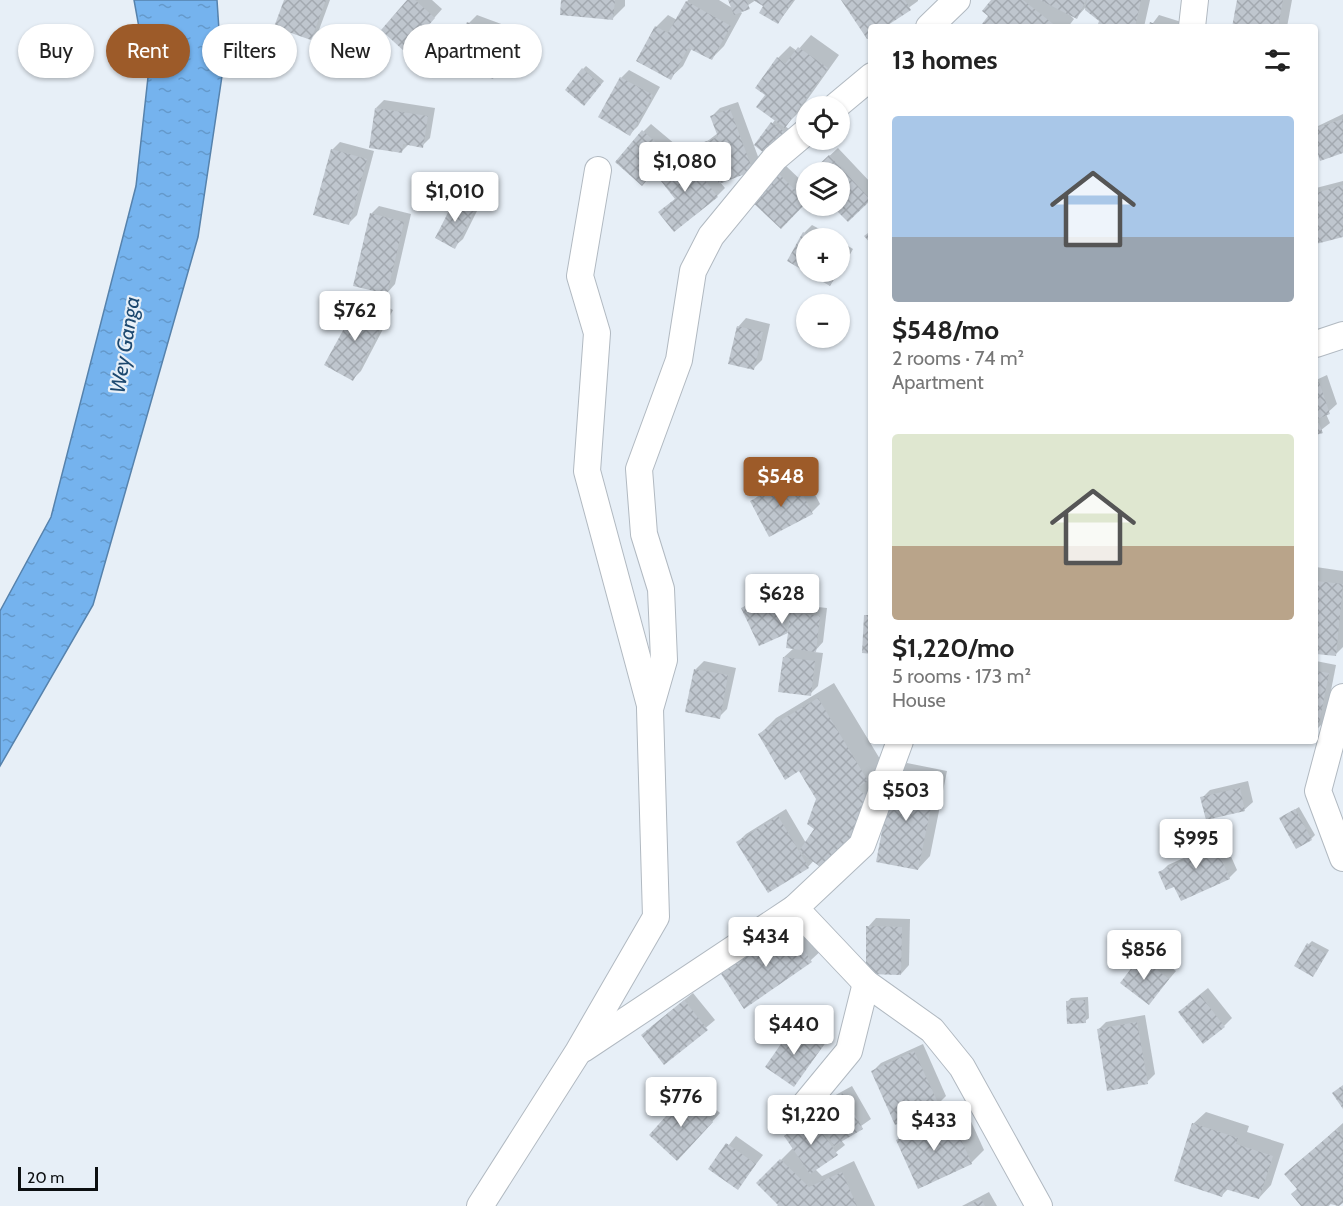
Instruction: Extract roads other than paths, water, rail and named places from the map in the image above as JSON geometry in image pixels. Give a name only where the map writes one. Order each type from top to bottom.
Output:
[{"type":"street","points":[[932,24],[957,0]]},
{"type":"street","points":[[1192,24],[1195,0]]},
{"type":"street","points":[[848,96],[868,79]]},
{"type":"street","points":[[650,709],[664,660],[661,589],[644,534],[639,469],[679,360],[693,271],[711,236],[775,158],[796,140]]},
{"type":"street","points":[[480,1206],[578,1052],[656,917],[650,709],[587,471],[597,333],[580,276],[597,170]]},
{"type":"street","points":[[1318,343],[1343,335]]},
{"type":"street","points":[[1343,697],[1318,791],[1343,858]]},
{"type":"street","points":[[578,1052],[795,908],[862,846],[899,744]]},
{"type":"street","points":[[795,908],[866,983],[932,1030],[962,1067],[1039,1206]]},
{"type":"street","points":[[802,1108],[849,1051],[866,983]]},
{"type":"water","name":"Wey Ganga","points":[[134,0],[217,0],[219,24],[202,24],[202,78],[222,78],[198,237],[93,605],[0,766],[0,611],[51,517],[136,186],[148,78],[190,78],[190,24],[138,24]]}]
